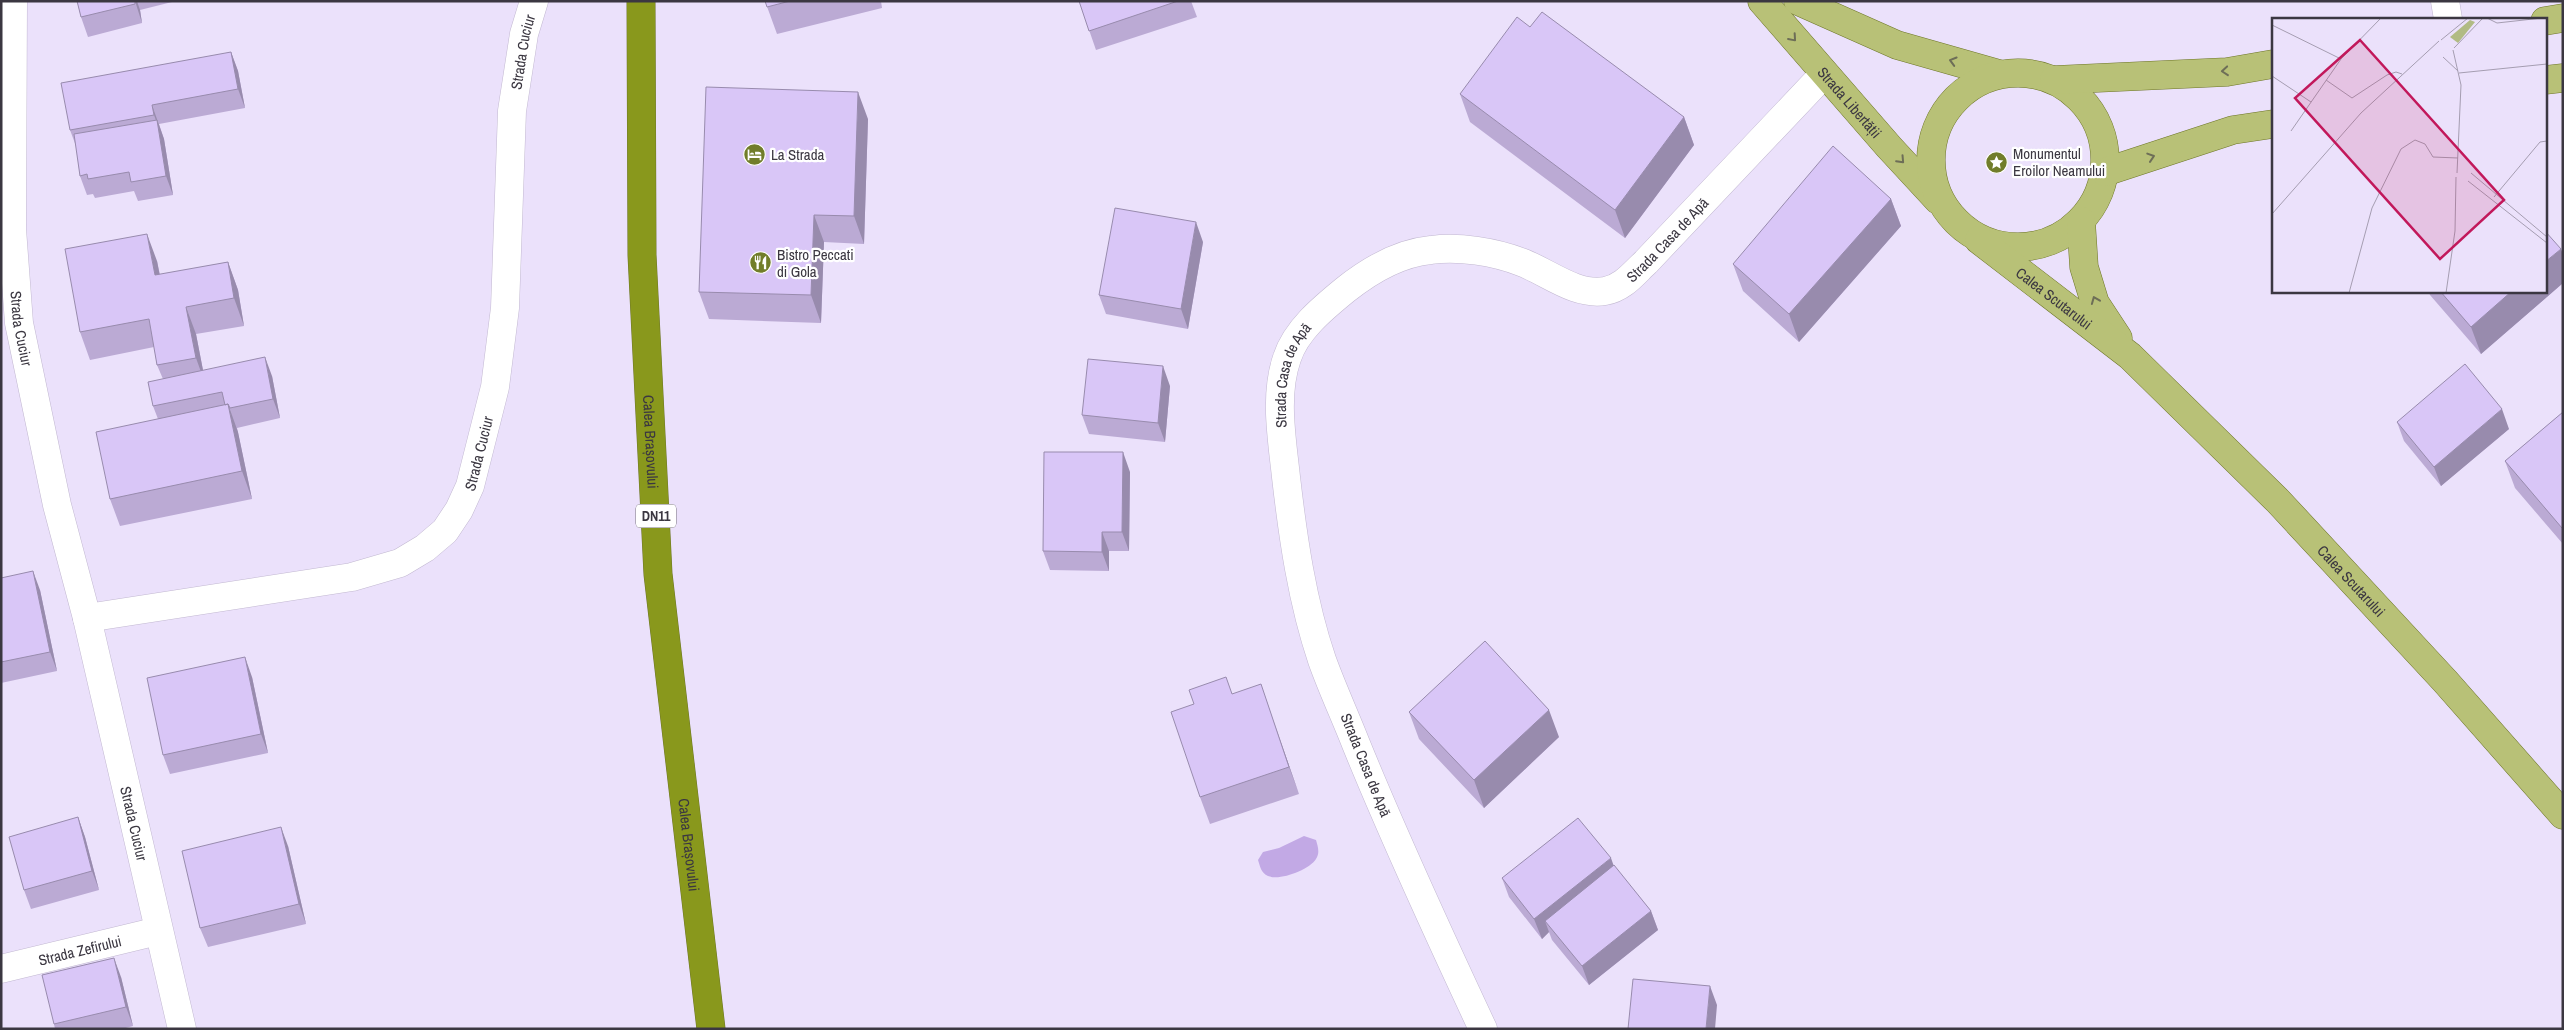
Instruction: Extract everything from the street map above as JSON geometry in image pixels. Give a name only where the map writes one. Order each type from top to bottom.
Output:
[{"type":"highway","name":"Calea Brașovului","points":[[642,1],[642,255],[658,574],[711,1029]]},
{"type":"main road","name":"Strada Libertății","points":[[1762,1],[1824,74],[1940,202]]},
{"type":"main road","points":[[1798,1],[1897,45],[1999,74],[2026,73],[2054,80],[2226,72],[2272,64]]},
{"type":"main road","points":[[2546,20],[2563,18]]},
{"type":"main road","points":[[1999,74],[1974,84],[1953,101],[1938,123],[1930,150],[1931,177],[1940,202],[1957,224],[1979,240],[2006,247],[2033,247],[2059,238],[2081,221],[2097,198],[2105,172],[2104,144],[2094,117],[2077,96],[2054,80]]},
{"type":"main road","points":[[2546,80],[2563,78]]},
{"type":"main road","points":[[2105,172],[2233,130],[2272,124]]},
{"type":"main road","name":"Calea Scutarului","points":[[2081,221],[2084,267],[2095,303],[2130,356]]},
{"type":"main road","name":"Calea Scutarului","points":[[1979,240],[2130,356],[2278,501],[2445,681],[2563,816]]},
{"type":"street","name":"Strada Cuciur","points":[[13,1],[10,326],[87,618],[182,1029]]},
{"type":"street","name":"Strada Cuciur","points":[[87,618],[352,577],[400,563],[425,548],[445,531],[459,510],[470,486],[496,387],[505,308],[512,111],[524,34],[534,1]]},
{"type":"street","points":[[2445,1],[2448,18]]},
{"type":"street","name":"Strada Casa de Apă","points":[[1484,1029],[1377,794],[1323,660],[1312,623],[1296,546],[1283,449],[1280,391],[1287,357],[1302,331],[1323,308],[1372,270],[1402,256],[1432,250],[1461,250],[1520,261],[1577,288],[1591,291],[1607,290],[1621,285],[1646,262],[1824,74]]},
{"type":"street","name":"Strada Zefirului","points":[[1,969],[158,931]]},
{"type":"shaded area","points":[[1304,836],[1316,840],[1318,854],[1312,863],[1301,871],[1287,876],[1273,877],[1264,873],[1258,860],[1263,852],[1279,848]]},
{"type":"building","points":[[77,1],[135,1],[135,4],[81,17]]},
{"type":"building","points":[[765,1],[790,1],[767,7]]},
{"type":"building","points":[[1079,1],[1178,1],[1089,31]]},
{"type":"building","points":[[1542,12],[1684,117],[1615,210],[1460,94],[1517,17],[1530,27]]},
{"type":"building","points":[[231,52],[238,89],[152,105],[154,115],[70,130],[61,83]]},
{"type":"building","points":[[706,87],[858,92],[854,216],[814,215],[811,295],[699,292]]},
{"type":"building","points":[[157,120],[166,176],[131,182],[129,172],[88,179],[87,174],[80,176],[74,134]]},
{"type":"building","points":[[1833,146],[1891,199],[1789,314],[1733,264]]},
{"type":"building","points":[[1115,208],[1196,222],[1181,309],[1099,295]]},
{"type":"building","points":[[2546,232],[2561,249],[2546,261]]},
{"type":"building","points":[[147,234],[155,275],[228,262],[234,298],[186,307],[196,358],[157,365],[149,319],[80,332],[65,249]]},
{"type":"building","points":[[2441,292],[2511,292],[2471,327]]},
{"type":"building","points":[[265,357],[273,399],[230,408],[228,404],[225,405],[222,392],[153,406],[148,382]]},
{"type":"building","points":[[1088,359],[1163,366],[1158,423],[1082,415]]},
{"type":"building","points":[[2465,364],[2502,409],[2434,467],[2397,422]]},
{"type":"building","points":[[228,404],[242,471],[110,499],[96,432]]},
{"type":"building","points":[[2563,412],[2563,527],[2562,528],[2505,461]]},
{"type":"building","points":[[1044,452],[1123,452],[1122,532],[1102,532],[1102,552],[1043,551]]},
{"type":"building","points":[[33,571],[50,652],[1,662],[1,578]]},
{"type":"building","points":[[1485,641],[1549,710],[1474,780],[1409,712]]},
{"type":"building","points":[[245,657],[261,734],[163,755],[147,678]]},
{"type":"building","points":[[1226,677],[1232,694],[1261,684],[1289,767],[1200,797],[1171,712],[1194,704],[1189,690]]},
{"type":"building","points":[[78,817],[92,871],[24,890],[9,837]]},
{"type":"building","points":[[1578,818],[1611,858],[1534,919],[1502,878]]},
{"type":"building","points":[[281,827],[299,904],[200,928],[182,851]]},
{"type":"building","points":[[1614,865],[1651,911],[1582,966],[1545,921]]},
{"type":"building","points":[[114,958],[126,1007],[54,1024],[42,975]]},
{"type":"building","points":[[1633,979],[1710,986],[1706,1029],[1628,1029]]},
{"type":"place","name":"La Strada","points":[[755,154]]},
{"type":"place","name":"Monumentul Eroilor Neamului","points":[[1997,162]]},
{"type":"place","name":"Bistro Peccati di Gola","points":[[761,263]]}]
